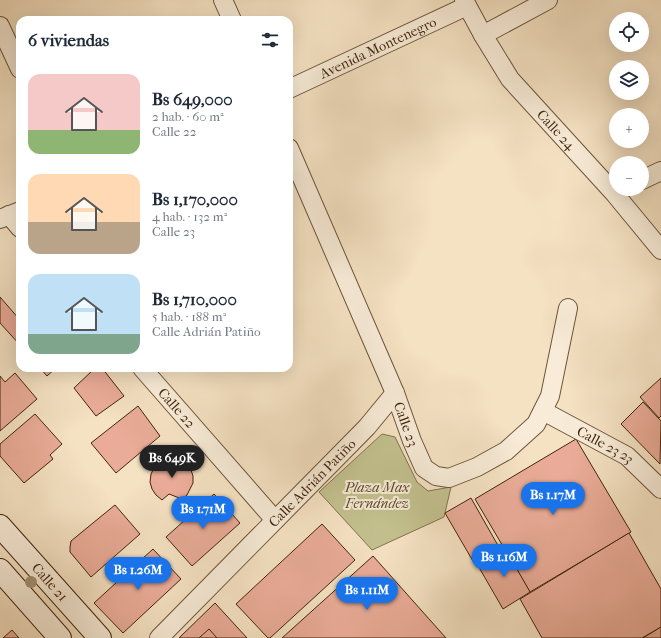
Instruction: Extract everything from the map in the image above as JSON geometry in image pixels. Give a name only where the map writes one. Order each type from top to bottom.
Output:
[{"type":"main road","name":"Calle 21","points":[[0,526],[100,638]]},
{"type":"main road","name":"Calle 21","points":[[0,570],[60,638]]},
{"type":"street","points":[[223,0],[230,16]]},
{"type":"street","points":[[483,35],[548,0]]},
{"type":"street","name":"Calle 24","points":[[465,3],[510,79],[609,182]]},
{"type":"street","name":"Avenida Montenegro","points":[[293,87],[465,3]]},
{"type":"street","points":[[0,26],[16,60]]},
{"type":"street","name":"Calle 23","points":[[293,157],[395,393],[412,441],[424,468],[436,476],[449,478],[477,467],[506,451],[536,424],[550,396],[568,308]]},
{"type":"street","points":[[649,177],[661,171]]},
{"type":"street","name":"Calle 24","points":[[622,196],[661,250]]},
{"type":"street","name":"Calle 22","points":[[146,372],[275,520]]},
{"type":"street","name":"Calle Adrián Patiño","points":[[159,638],[367,428],[395,393]]},
{"type":"street","name":"Calle 23 23","points":[[542,411],[627,456],[661,490]]},
{"type":"green space","name":"Plaza Max Fernández","points":[[382,434],[395,437],[417,482],[428,491],[451,487],[444,517],[372,550],[319,492]]},
{"type":"building","points":[[0,297],[16,315],[16,341],[0,323]]},
{"type":"building","points":[[44,372],[52,372],[47,376]]},
{"type":"building","points":[[91,372],[105,372],[124,396],[96,416],[74,388]]},
{"type":"building","points":[[15,373],[37,399],[0,431],[0,376],[5,382]]},
{"type":"building","points":[[661,378],[661,416],[659,418],[640,397]]},
{"type":"building","points":[[643,402],[661,421],[660,464],[621,424]]},
{"type":"building","points":[[138,406],[160,436],[116,473],[91,443]]},
{"type":"building","points":[[35,414],[62,444],[50,455],[53,459],[24,483],[0,456],[0,444]]},
{"type":"building","points":[[576,439],[631,532],[530,592],[475,499]]},
{"type":"building","points":[[167,459],[181,461],[191,470],[193,483],[187,495],[182,499],[169,494],[162,500],[152,489],[150,482],[151,474],[154,468],[160,462]]},
{"type":"building","points":[[214,494],[240,523],[192,566],[166,537]]},
{"type":"building","points":[[471,498],[500,549],[474,563],[445,513]]},
{"type":"building","points":[[115,505],[140,534],[91,577],[70,552],[71,541]]},
{"type":"building","points":[[322,524],[355,560],[270,638],[268,638],[236,604]]},
{"type":"building","points":[[629,533],[661,589],[661,627],[642,638],[542,638],[520,599]]},
{"type":"building","points":[[505,548],[530,592],[503,609],[477,564]]},
{"type":"building","points":[[153,549],[181,579],[123,633],[94,603]]},
{"type":"building","points":[[373,556],[446,638],[282,638]]},
{"type":"building","points":[[215,603],[247,638],[179,638]]},
{"type":"building","points":[[661,627],[661,638],[643,638]]},
{"type":"building","points":[[209,629],[217,638],[199,638]]},
{"type":"building","points":[[12,630],[19,638],[3,638]]}]
